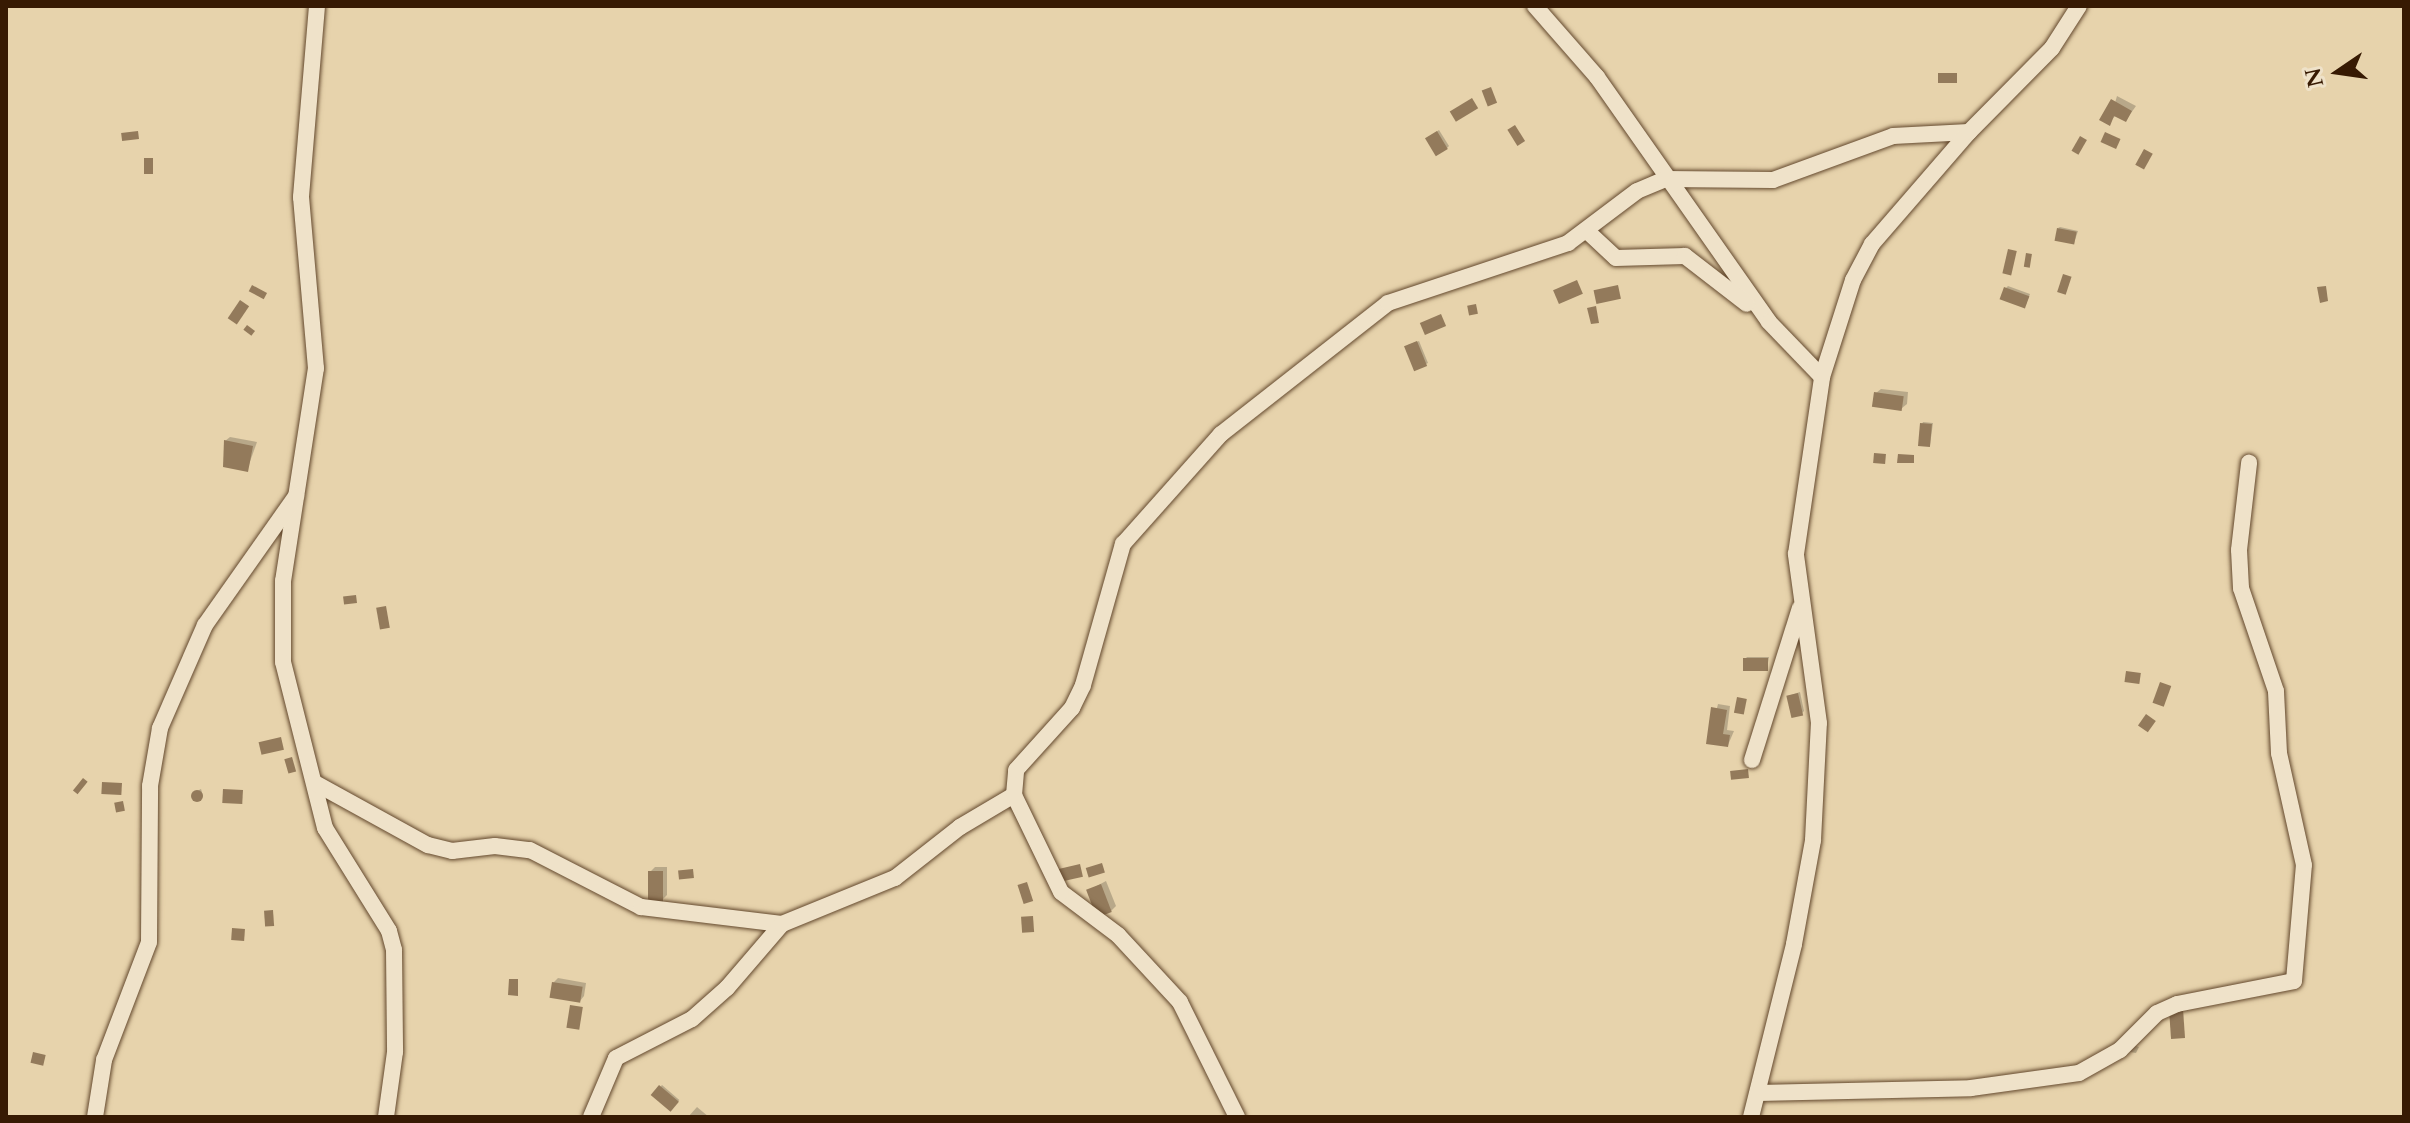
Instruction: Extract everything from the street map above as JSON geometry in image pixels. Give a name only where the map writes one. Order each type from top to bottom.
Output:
[{"type":"street","points":[[317,6],[301,197],[316,368],[283,581],[281,639],[288,696],[334,847],[389,931],[394,950],[395,1052],[386,1117]]},
{"type":"street","points":[[1535,6],[1597,77],[1665,179],[1769,322]]},
{"type":"street","points":[[1751,1117],[1813,840],[1819,723],[1796,543],[1822,377],[1853,280],[1872,244],[1969,132],[2052,48],[2079,6]]},
{"type":"street","points":[[1237,1117],[1199,1032],[1180,1002],[1118,935],[1061,892],[1014,795],[1016,770],[1072,708],[1083,685],[1123,544],[1193,461],[1388,303],[1470,272],[1522,261],[1588,232],[1637,191],[1665,179],[1773,180],[1893,136],[1969,132]]},
{"type":"street","points":[[1588,232],[1616,258],[1685,256],[1696,261],[1769,322],[1822,377]]},
{"type":"street","points":[[1758,1093],[1971,1088],[2079,1073],[2120,1050],[2157,1013],[2177,1004],[2294,981],[2304,865],[2279,753],[2276,691],[2241,588],[2239,550],[2249,463]]},
{"type":"street","points":[[95,1117],[104,1060],[149,942],[147,845],[160,728],[205,625],[299,492]]},
{"type":"street","points":[[1752,760],[1802,599]]},
{"type":"street","points":[[315,783],[428,845],[452,851],[495,846],[530,850],[641,907],[782,924]]},
{"type":"street","points":[[591,1117],[616,1058],[692,1019],[727,988],[782,924],[895,878],[960,827],[1014,795]]},
{"type":"building","points":[[1938,73],[1957,73],[1957,83],[1938,83]]},
{"type":"building","points":[[1491,87],[1497,103],[1488,106],[1482,91]]},
{"type":"building","points":[[1472,98],[1478,108],[1456,122],[1450,111]]},
{"type":"building","points":[[2111,99],[2132,111],[2126,122],[2114,116],[2110,126],[2099,120]]},
{"type":"building","points":[[1515,125],[1525,141],[1517,146],[1507,130]]},
{"type":"building","points":[[138,131],[139,139],[122,141],[121,133]]},
{"type":"building","points":[[1437,131],[1448,149],[1436,156],[1425,138]]},
{"type":"building","points":[[2105,132],[2121,139],[2116,149],[2101,142]]},
{"type":"building","points":[[2080,136],[2087,140],[2078,155],[2072,151]]},
{"type":"building","points":[[2144,149],[2153,154],[2144,170],[2135,165]]},
{"type":"building","points":[[144,158],[153,158],[153,174],[144,174]]},
{"type":"building","points":[[2057,228],[2077,232],[2074,245],[2055,241]]},
{"type":"building","points":[[2008,249],[2017,251],[2011,275],[2002,273]]},
{"type":"building","points":[[2026,253],[2032,254],[2030,268],[2024,267]]},
{"type":"building","points":[[2063,274],[2072,277],[2066,295],[2057,292]]},
{"type":"building","points":[[1577,280],[1583,294],[1559,304],[1553,290]]},
{"type":"building","points":[[252,285],[267,293],[264,299],[249,291]]},
{"type":"building","points":[[1618,285],[1621,299],[1596,304],[1594,290]]},
{"type":"building","points":[[2326,286],[2328,301],[2320,303],[2317,287]]},
{"type":"building","points":[[2004,287],[2029,296],[2025,308],[2000,299]]},
{"type":"building","points":[[240,300],[249,306],[237,324],[228,318]]},
{"type":"building","points":[[1476,304],[1478,314],[1469,316],[1467,306]]},
{"type":"building","points":[[1596,306],[1599,323],[1591,324],[1587,308]]},
{"type":"building","points":[[1441,314],[1446,326],[1425,335],[1420,323]]},
{"type":"building","points":[[247,325],[255,331],[251,336],[243,330]]},
{"type":"building","points":[[1417,341],[1427,366],[1414,371],[1404,346]]},
{"type":"building","points":[[1874,392],[1904,396],[1902,411],[1872,407]]},
{"type":"building","points":[[1920,423],[1932,424],[1930,447],[1918,446]]},
{"type":"building","points":[[224,440],[253,446],[248,472],[223,467]]},
{"type":"building","points":[[1874,453],[1886,454],[1885,464],[1873,463]]},
{"type":"building","points":[[1898,454],[1914,455],[1914,463],[1897,463]]},
{"type":"building","points":[[356,595],[357,603],[344,605],[343,597]]},
{"type":"building","points":[[386,606],[390,628],[380,629],[376,608]]},
{"type":"building","points":[[1743,658],[1768,658],[1768,671],[1743,671]]},
{"type":"building","points":[[2126,671],[2141,673],[2139,684],[2124,682]]},
{"type":"building","points":[[2160,682],[2171,686],[2164,707],[2152,703]]},
{"type":"building","points":[[1798,693],[1803,715],[1791,718],[1786,696]]},
{"type":"building","points":[[1737,697],[1747,699],[1744,715],[1734,713]]},
{"type":"building","points":[[1711,707],[1727,710],[1723,734],[1730,735],[1728,747],[1706,744]]},
{"type":"building","points":[[2146,714],[2156,721],[2148,732],[2138,725]]},
{"type":"building","points":[[281,737],[284,750],[262,755],[259,742]]},
{"type":"building","points":[[292,757],[296,771],[288,774],[284,759]]},
{"type":"building","points":[[1748,769],[1749,778],[1731,780],[1730,771]]},
{"type":"building","points":[[83,778],[88,782],[78,794],[73,790]]},
{"type":"building","points":[[102,782],[122,783],[121,795],[101,794]]},
{"type":"building","points":[[223,789],[243,790],[242,804],[222,803]]},
{"type":"building","points":[[197,790],[203,796],[197,802],[191,796]]},
{"type":"building","points":[[123,801],[125,811],[116,813],[114,803]]},
{"type":"building","points":[[1102,863],[1105,873],[1089,878],[1086,868]]},
{"type":"building","points":[[1080,864],[1083,877],[1061,882],[1058,869]]},
{"type":"building","points":[[693,869],[694,878],[679,880],[678,871]]},
{"type":"building","points":[[648,871],[663,871],[663,902],[648,902]]},
{"type":"building","points":[[1027,882],[1033,901],[1024,904],[1017,885]]},
{"type":"building","points":[[1101,884],[1112,912],[1097,918],[1086,890]]},
{"type":"building","points":[[273,910],[274,926],[265,927],[264,911]]},
{"type":"building","points":[[1033,916],[1034,932],[1022,933],[1021,917]]},
{"type":"building","points":[[232,928],[245,929],[244,941],[231,940]]},
{"type":"building","points":[[509,979],[518,979],[518,996],[508,995]]},
{"type":"building","points":[[552,982],[583,987],[580,1003],[549,998]]},
{"type":"building","points":[[570,1005],[583,1007],[579,1030],[566,1028]]},
{"type":"building","points":[[2183,1009],[2185,1038],[2171,1039],[2169,1010]]},
{"type":"building","points":[[33,1052],[46,1055],[43,1066],[31,1063]]},
{"type":"building","points":[[659,1085],[679,1102],[671,1112],[651,1095]]}]
